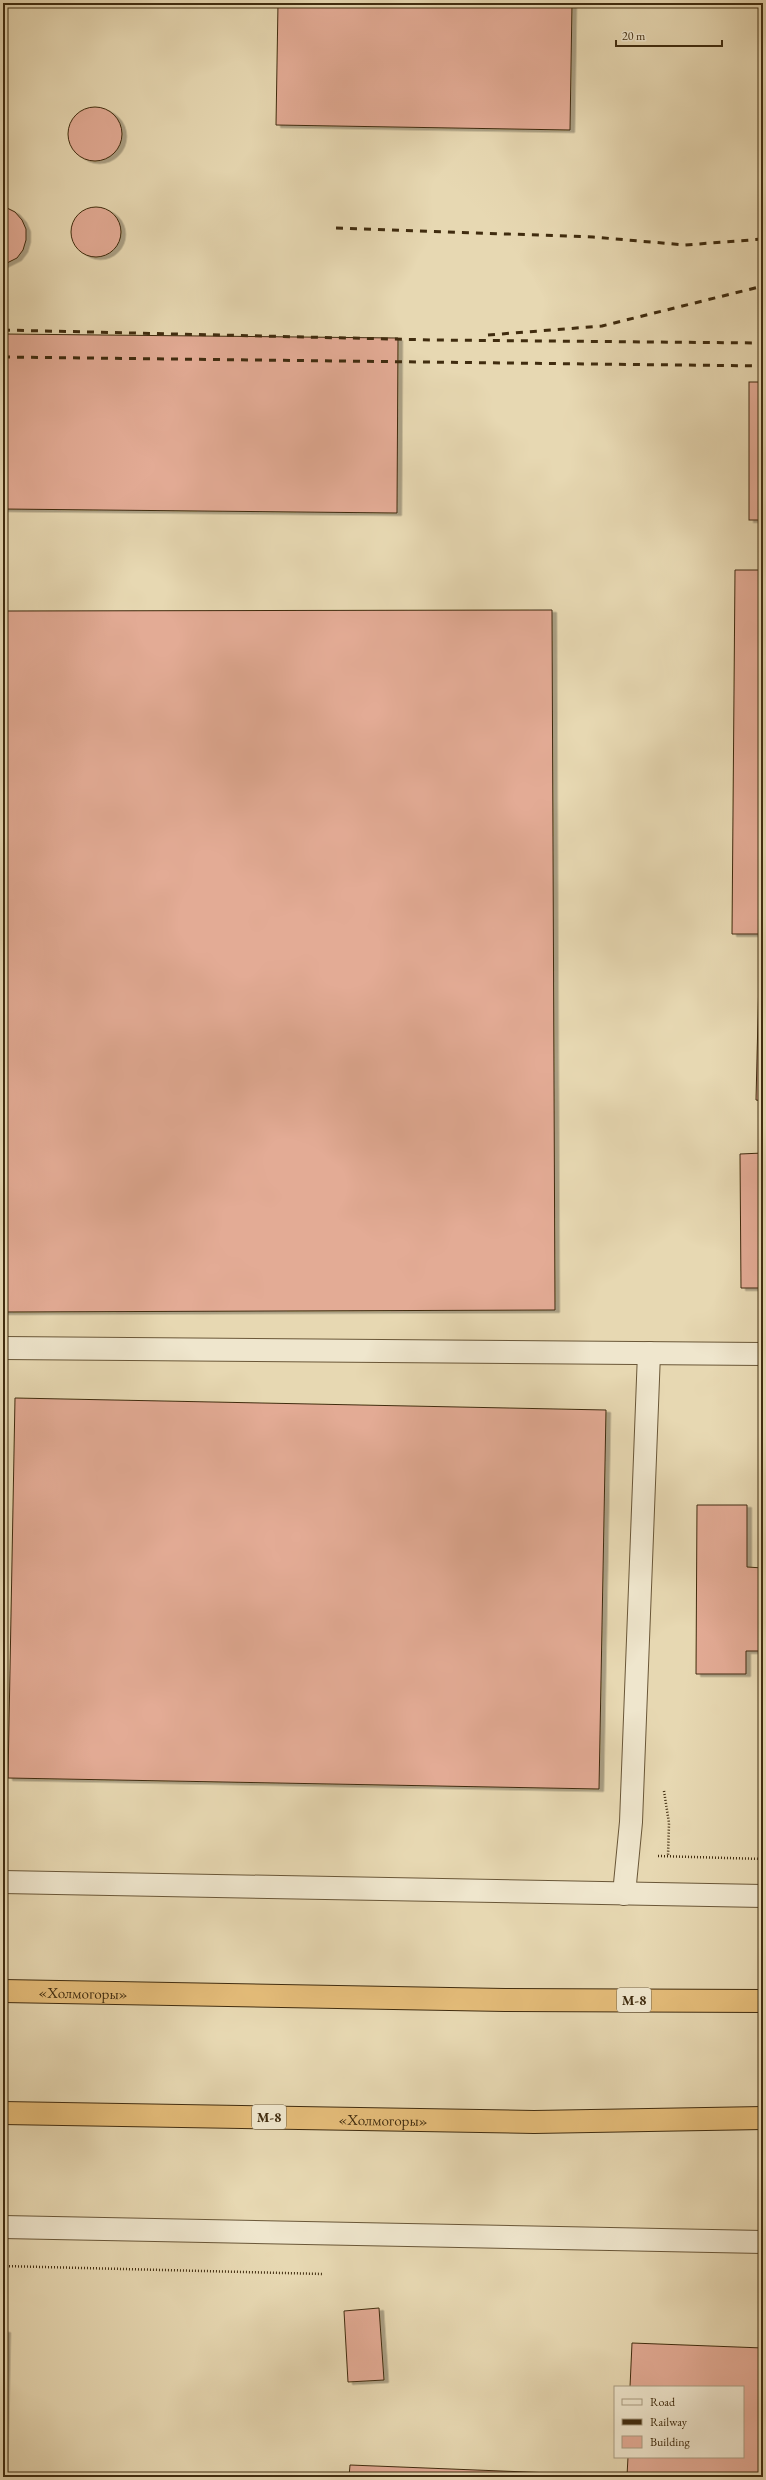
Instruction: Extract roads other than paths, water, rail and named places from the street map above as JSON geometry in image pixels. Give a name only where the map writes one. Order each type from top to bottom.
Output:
[{"type":"highway","name":"«Холмогоры»","points":[[3,1991],[497,2000],[763,2001]]},
{"type":"highway","name":"«Холмогоры»","points":[[3,2113],[534,2122],[763,2118]]},
{"type":"street","points":[[3,1348],[763,1354]]},
{"type":"street","points":[[624,1894],[631,1822],[649,1352]]},
{"type":"street","points":[[3,1882],[763,1896]]},
{"type":"street","points":[[3,2227],[763,2242]]},
{"type":"railway","points":[[336,228],[593,237],[685,245],[763,239]]},
{"type":"railway","points":[[488,335],[602,326],[763,286]]},
{"type":"railway","points":[[3,330],[434,340],[763,343]]},
{"type":"railway","points":[[3,357],[763,366]]}]
